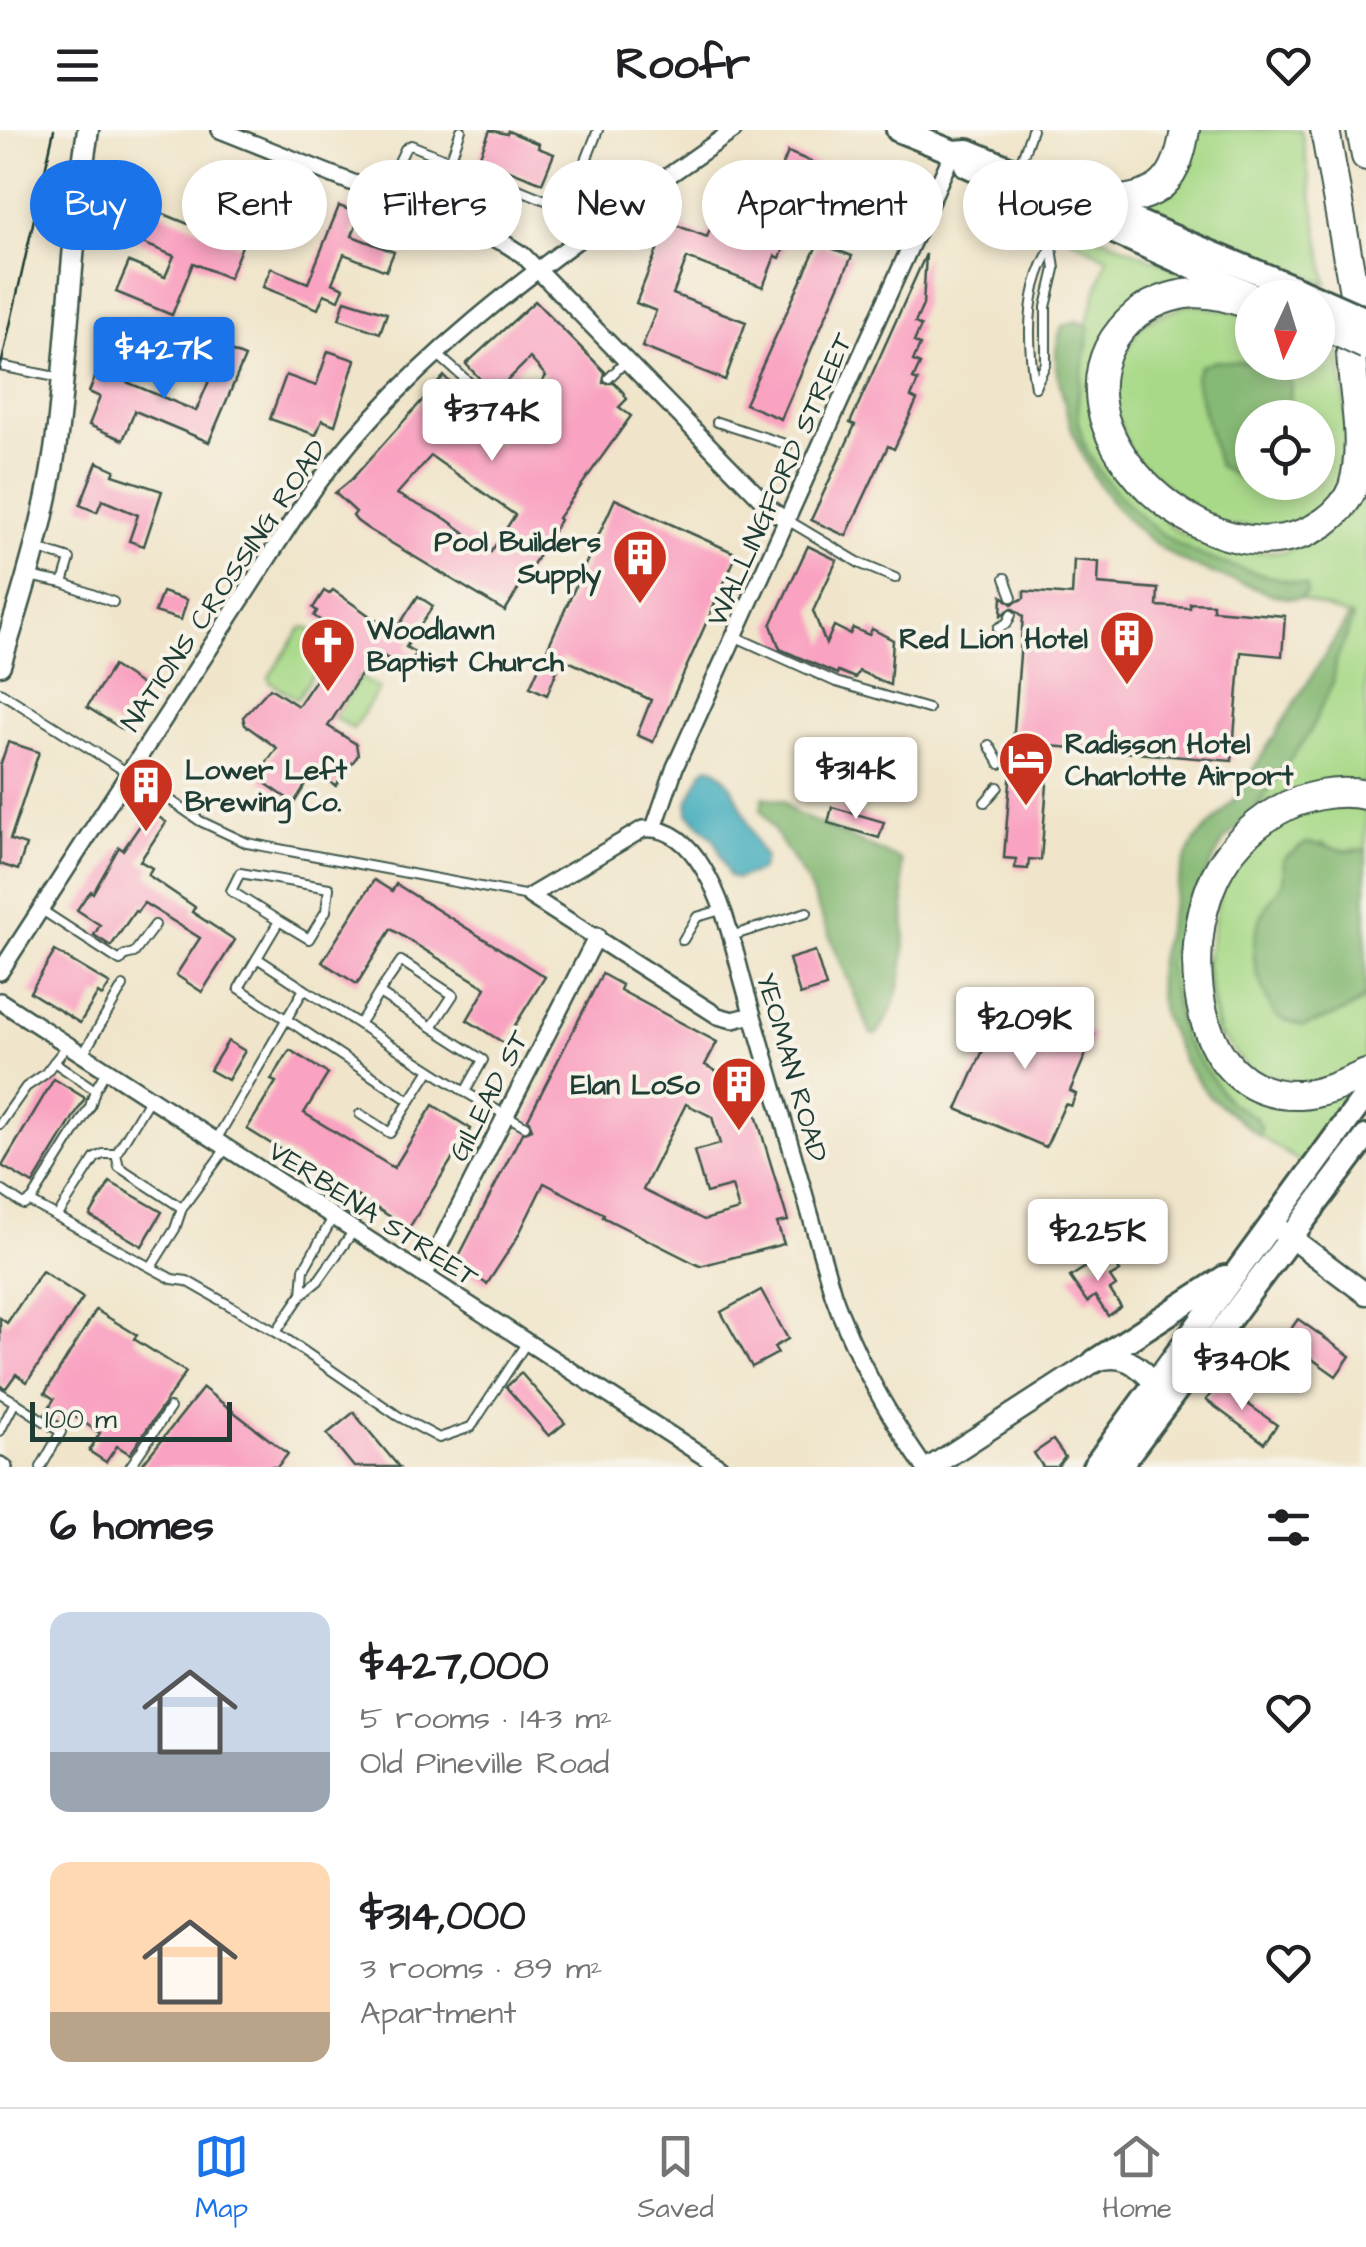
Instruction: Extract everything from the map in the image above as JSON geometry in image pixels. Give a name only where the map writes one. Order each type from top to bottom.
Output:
[{"type":"highway","points":[[1128,199],[1160,188],[1175,171],[1185,130]]},
{"type":"highway","points":[[1325,130],[1366,356]]},
{"type":"highway","points":[[1361,130],[1366,156]]},
{"type":"highway","points":[[1235,301],[1210,294],[1188,294],[1141,310],[1108,352],[1102,402],[1111,433],[1140,481],[1170,509],[1218,534],[1239,540],[1294,538],[1328,520],[1346,501],[1361,443],[1360,408],[1350,351],[1360,309]]},
{"type":"highway","points":[[1335,332],[1366,346]]},
{"type":"highway","points":[[1366,795],[1334,793],[1306,798],[1264,819],[1244,835],[1210,888],[1196,951],[1204,1019],[1211,1038],[1222,1056],[1248,1081],[1282,1094],[1301,1095],[1322,1092],[1366,1074]]},
{"type":"main road","points":[[898,130],[953,152],[968,151],[990,160]]},
{"type":"main road","points":[[953,152],[963,164]]},
{"type":"main road","points":[[1128,216],[1298,289],[1360,309]]},
{"type":"main road","points":[[1128,233],[1235,286]]},
{"type":"main road","points":[[1118,1467],[1239,1265],[1366,1094]]},
{"type":"main road","points":[[1094,1467],[1164,1392],[1292,1239],[1366,1137]]},
{"type":"main road","points":[[1094,1361],[1215,1285],[1239,1265]]},
{"type":"street","points":[[0,665],[29,576],[55,446],[74,230],[88,130]]},
{"type":"street","points":[[220,130],[347,181]]},
{"type":"street","name":"NATIONS CROSSING ROAD","points":[[682,168],[734,130]]},
{"type":"street","name":"WALLINGFORD STREET","points":[[654,828],[674,767],[953,152]]},
{"type":"street","points":[[513,250],[540,270],[774,512],[788,521]]},
{"type":"street","name":"NATIONS CROSSING ROAD","points":[[0,972],[328,467],[377,412],[438,355],[490,308],[568,250]]},
{"type":"street","points":[[654,828],[628,836],[530,896],[718,1016],[733,1020],[752,1015]]},
{"type":"street","name":"YEOMAN ROAD","points":[[654,828],[670,833],[696,858],[716,892],[845,1328],[875,1391],[928,1467]]},
{"type":"street","name":"GILEAD ST","points":[[424,1276],[596,936]]},
{"type":"street","name":"VERBENA STREET","points":[[0,1000],[720,1467]]},
{"type":"street","points":[[1273,1224],[1366,1294]]},
{"type":"street","points":[[928,1467],[1094,1361],[1110,1356],[1124,1358],[1164,1392]]},
{"type":"lane","points":[[450,160],[461,130]]},
{"type":"lane","points":[[585,130],[597,132],[586,160]]},
{"type":"lane","points":[[1022,160],[1032,130]]},
{"type":"lane","points":[[400,160],[411,145],[448,160]]},
{"type":"lane","points":[[1052,247],[1055,269],[1046,307],[1046,363],[1035,387],[1030,362],[1032,306],[1040,265],[1052,247]]},
{"type":"lane","points":[[438,355],[514,422]]},
{"type":"lane","points":[[609,378],[626,362]]},
{"type":"lane","points":[[0,366],[62,378]]},
{"type":"lane","points":[[717,422],[788,446]]},
{"type":"lane","points":[[788,521],[861,564],[895,578]]},
{"type":"lane","points":[[36,548],[70,559],[63,583]]},
{"type":"lane","points":[[29,576],[63,583],[113,602]]},
{"type":"lane","points":[[1005,578],[1012,597]]},
{"type":"lane","points":[[998,628],[1008,623],[1010,615]]},
{"type":"lane","points":[[736,637],[836,682],[928,709]]},
{"type":"lane","points":[[0,692],[200,821],[248,843],[530,896]]},
{"type":"lane","points":[[989,745],[1000,764]]},
{"type":"lane","points":[[985,802],[998,787]]},
{"type":"lane","points":[[240,872],[329,888],[326,910],[309,939],[279,921],[231,891],[240,872]]},
{"type":"lane","points":[[40,909],[120,961],[134,953],[154,924]]},
{"type":"lane","points":[[683,940],[697,917],[721,910]]},
{"type":"lane","points":[[729,937],[808,912]]},
{"type":"lane","points":[[279,921],[238,988],[410,1101]]},
{"type":"lane","points":[[256,958],[525,1126]]},
{"type":"lane","points":[[359,1024],[401,961],[452,995],[432,1027]]},
{"type":"lane","points":[[82,1056],[123,986]]},
{"type":"lane","points":[[151,1267],[304,989]]},
{"type":"lane","points":[[379,994],[483,1060],[465,1092]]},
{"type":"lane","points":[[0,1124],[26,1087],[45,1074],[67,1046]]},
{"type":"lane","points":[[54,1062],[95,1090]]},
{"type":"lane","points":[[360,1114],[390,1133],[430,1070]]},
{"type":"lane","points":[[0,1189],[24,1204],[30,1202],[90,1107],[106,1071]]},
{"type":"lane","points":[[150,1098],[116,1154],[119,1167],[182,1208]]},
{"type":"lane","points":[[58,1217],[95,1158],[116,1154]]},
{"type":"lane","points":[[30,1202],[172,1278],[187,1281],[276,1332],[398,1416],[440,1438],[471,1427],[527,1342]]},
{"type":"lane","points":[[302,1294],[304,1268],[334,1216]]},
{"type":"lane","points":[[276,1332],[355,1229]]},
{"type":"lane","points":[[0,1393],[61,1432],[41,1467]]},
{"type":"lane","points":[[0,1431],[15,1402]]},
{"type":"lane","points":[[130,1467],[170,1408]]},
{"type":"green space","points":[[1196,130],[1301,130],[1326,280],[1316,280],[1131,212]]},
{"type":"green space","points":[[1128,248],[1209,283],[1101,344],[1132,489],[1175,530],[1214,547],[1286,552],[1366,495],[1366,783],[1294,792],[1254,810],[1310,731],[1333,682],[1336,661],[1353,618],[1300,598],[1307,592],[1306,585],[1226,565],[1180,546],[1138,515],[1101,473],[1081,434],[1079,394],[1089,327],[1086,325],[1107,258],[1093,250]]},
{"type":"green space","points":[[1188,304],[1235,311],[1235,362],[1195,378],[1218,465],[1235,476],[1235,500],[1335,500],[1335,400],[1289,400],[1287,380],[1335,380],[1335,350],[1340,352],[1350,457],[1334,503],[1297,529],[1212,525],[1132,456],[1111,402],[1112,368],[1143,323]]},
{"type":"green space","points":[[1076,321],[1090,327],[1079,394],[1081,434],[1106,480],[1139,515],[1181,546],[1226,565],[1306,585],[1307,592],[1300,598],[1270,594],[1184,562],[1156,544],[1119,511],[1079,448],[1059,380],[1056,356],[1062,326]]},
{"type":"green space","points":[[1235,362],[1235,380],[1290,382],[1290,400],[1235,400],[1235,476],[1218,465],[1195,378],[1200,366]]},
{"type":"green space","points":[[1350,615],[1353,618],[1336,661],[1333,682],[1310,732],[1254,810],[1223,842],[1191,903],[1168,964],[1183,1039],[1229,1102],[1256,1118],[1261,1130],[1258,1135],[1209,1096],[1184,1062],[1162,1014],[1157,975],[1160,954],[1183,865],[1194,842],[1234,800]]},
{"type":"green space","points":[[306,627],[333,644],[297,699],[270,682],[269,677],[301,628]]},
{"type":"green space","points":[[360,677],[379,689],[353,729],[334,717]]},
{"type":"green space","points":[[763,797],[783,801],[795,813],[901,860],[905,928],[902,974],[888,1016],[876,1035],[871,1034],[807,882],[761,810]]},
{"type":"green space","points":[[1325,804],[1366,807],[1366,849],[1338,851],[1322,843],[1267,905],[1253,957],[1315,1023],[1350,1009],[1366,995],[1366,1061],[1316,1086],[1251,1073],[1219,1033],[1206,965],[1221,885],[1267,829]]},
{"type":"green space","points":[[1306,843],[1350,851],[1366,849],[1366,995],[1347,1010],[1303,1026],[1276,1017],[1258,978],[1254,951],[1258,924],[1282,883],[1283,859]]},
{"type":"green space","points":[[1191,903],[1226,1075],[1348,1093],[1302,1163],[1258,1135],[1261,1130],[1256,1118],[1229,1103],[1183,1038],[1168,964]]},
{"type":"water","points":[[709,766],[728,781],[735,793],[765,858],[760,871],[736,879],[729,876],[715,840],[688,813],[688,802]]},
{"type":"building","points":[[490,130],[507,134],[508,131],[554,154],[552,160],[542,160],[542,183],[522,175],[522,160],[479,158]]},
{"type":"building","points":[[788,152],[807,160],[785,160]]},
{"type":"building","points":[[339,206],[347,209],[347,250],[394,252],[386,271],[344,254],[332,283],[344,288],[339,300],[324,294],[318,309],[263,287],[271,268],[308,283],[321,250],[327,250],[327,236]]},
{"type":"building","points":[[162,213],[182,221],[182,250],[240,250],[229,278],[193,263],[172,315],[116,292],[129,262],[165,277],[174,256],[160,250]]},
{"type":"building","points":[[682,227],[702,235],[702,250],[783,250],[780,258],[775,256],[763,287],[687,258],[673,294],[746,322],[725,380],[642,347],[656,311],[636,303],[657,250],[682,250]]},
{"type":"building","points":[[815,250],[836,250],[852,256],[781,419],[745,404]]},
{"type":"building","points":[[926,254],[923,305],[915,323],[921,326],[914,342],[920,345],[913,361],[920,364],[911,397],[917,400],[894,449],[888,446],[846,536],[811,520]]},
{"type":"building","points":[[345,300],[387,313],[380,333],[339,319]]},
{"type":"building","points":[[535,301],[605,372],[603,383],[614,383],[623,392],[627,399],[619,407],[631,416],[558,518],[505,611],[368,529],[335,493],[444,376],[468,402],[455,417],[494,445],[510,428],[519,428],[518,416],[546,376],[530,358],[494,394],[466,364]],"holes":[[[431,456],[515,515],[491,552],[446,519],[397,494]]]},
{"type":"building","points":[[223,348],[245,357],[209,442],[135,411],[123,440],[89,425],[100,397],[89,392],[98,370],[196,411]]},
{"type":"building","points":[[328,351],[355,360],[335,425],[322,420],[316,435],[270,419],[286,375],[316,386]]},
{"type":"building","points":[[97,462],[115,470],[113,475],[162,491],[144,546],[129,541],[138,515],[102,500],[97,512],[80,505]]},
{"type":"building","name":"Pool Builders Supply","points":[[615,499],[737,554],[653,742],[637,735],[651,700],[562,658],[547,695],[530,687]]},
{"type":"building","points":[[808,546],[837,560],[813,611],[826,644],[834,626],[850,634],[853,628],[869,635],[872,629],[893,640],[890,685],[859,671],[855,678],[838,671],[837,674],[780,649],[771,625]]},
{"type":"building","name":"Red Lion Hotel","points":[[1074,560],[1099,562],[1098,584],[1158,589],[1157,606],[1190,608],[1190,603],[1213,604],[1213,610],[1285,616],[1282,656],[1241,652],[1232,761],[1050,746],[1041,860],[1029,859],[1028,869],[1015,868],[1016,859],[1004,858],[1023,616],[1012,608],[1001,615],[1002,596],[1012,604],[1024,598],[1024,591],[1072,595]]},
{"type":"building","name":"Woodlawn Baptist Church","points":[[333,590],[392,636],[418,596],[433,606],[406,647],[416,653],[405,670],[376,651],[328,726],[356,744],[358,755],[336,786],[314,771],[294,803],[256,777],[277,748],[245,725],[243,717],[270,688],[298,706],[345,637],[314,616],[317,611],[313,608],[324,591],[329,594]]},
{"type":"building","points":[[162,592],[187,600],[181,620],[155,612]]},
{"type":"building","points":[[113,666],[148,689],[122,729],[87,707]]},
{"type":"building","points":[[8,742],[39,752],[10,840],[26,845],[18,870],[0,864],[0,766]]},
{"type":"building","points":[[832,807],[884,822],[879,838],[828,823]]},
{"type":"building","points":[[150,811],[166,822],[140,861],[152,868],[148,875],[195,907],[192,912],[235,940],[202,992],[176,975],[200,938],[144,903],[111,946],[94,935],[100,925],[77,910],[93,893],[119,847],[123,850]]},
{"type":"building","points":[[374,880],[392,891],[396,884],[545,977],[504,1043],[467,1020],[486,988],[391,929],[357,984],[322,962]]},
{"type":"building","points":[[55,951],[110,984],[102,996],[98,993],[80,1023],[30,992]]},
{"type":"building","points":[[815,951],[826,987],[800,995],[789,959]]},
{"type":"building","name":"Elan LoSo","points":[[602,974],[622,985],[620,990],[717,1042],[705,1065],[748,1088],[788,1221],[777,1223],[784,1244],[700,1266],[544,1183],[517,1238],[487,1284],[455,1264],[522,1133],[532,1129],[528,1119]],"holes":[[[686,1104],[712,1117],[720,1144],[694,1151],[706,1193],[732,1186],[739,1210],[704,1220],[643,1190]]]},
{"type":"building","points":[[1010,998],[1094,1035],[1070,1091],[1076,1094],[1071,1106],[1065,1104],[1046,1147],[957,1109],[989,1037],[972,1030],[978,1016],[998,1025]]},
{"type":"building","points":[[228,1041],[245,1051],[228,1080],[210,1070]]},
{"type":"building","points":[[290,1050],[328,1074],[304,1113],[394,1168],[433,1105],[471,1129],[409,1228],[247,1129],[276,1082],[271,1080]]},
{"type":"building","points":[[54,1079],[85,1098],[33,1184],[2,1166]]},
{"type":"building","points":[[110,1182],[162,1212],[142,1246],[90,1216]]},
{"type":"building","points":[[1110,1257],[1120,1271],[1110,1277],[1116,1286],[1110,1290],[1121,1307],[1108,1316],[1095,1296],[1087,1302],[1070,1277],[1095,1261],[1098,1265]]},
{"type":"building","points":[[42,1271],[83,1298],[27,1382],[16,1374],[6,1388],[0,1386],[0,1318],[7,1323]]},
{"type":"building","points":[[761,1290],[788,1339],[774,1347],[778,1353],[752,1367],[721,1312]]},
{"type":"building","points":[[96,1310],[186,1372],[130,1454],[117,1446],[106,1462],[89,1451],[100,1433],[72,1415],[65,1426],[46,1413],[54,1399],[45,1393]]},
{"type":"building","points":[[1298,1319],[1350,1356],[1336,1376],[1284,1339]]},
{"type":"building","points":[[521,1373],[565,1423],[549,1436],[506,1387]]},
{"type":"building","points":[[1219,1383],[1277,1425],[1264,1443],[1206,1400]]},
{"type":"building","points":[[203,1388],[288,1454],[277,1467],[140,1467]]},
{"type":"building","points":[[354,1412],[399,1467],[354,1467],[327,1434]]},
{"type":"building","points":[[1053,1440],[1065,1457],[1057,1467],[1043,1467],[1034,1453]]},
{"type":"tram line","points":[[0,370],[54,130]]},
{"type":"place","name":"Pool Builders Supply","points":[[640,606]]},
{"type":"place","name":"Red Lion Hotel","points":[[1127,687]]},
{"type":"place","name":"Woodlawn Baptist Church","points":[[328,694]]},
{"type":"place","name":"Radisson Hotel Charlotte Airport","points":[[1026,808]]},
{"type":"place","name":"Lower Left Brewing Co.","points":[[146,834]]},
{"type":"place","name":"Elan LoSo","points":[[739,1133]]}]
